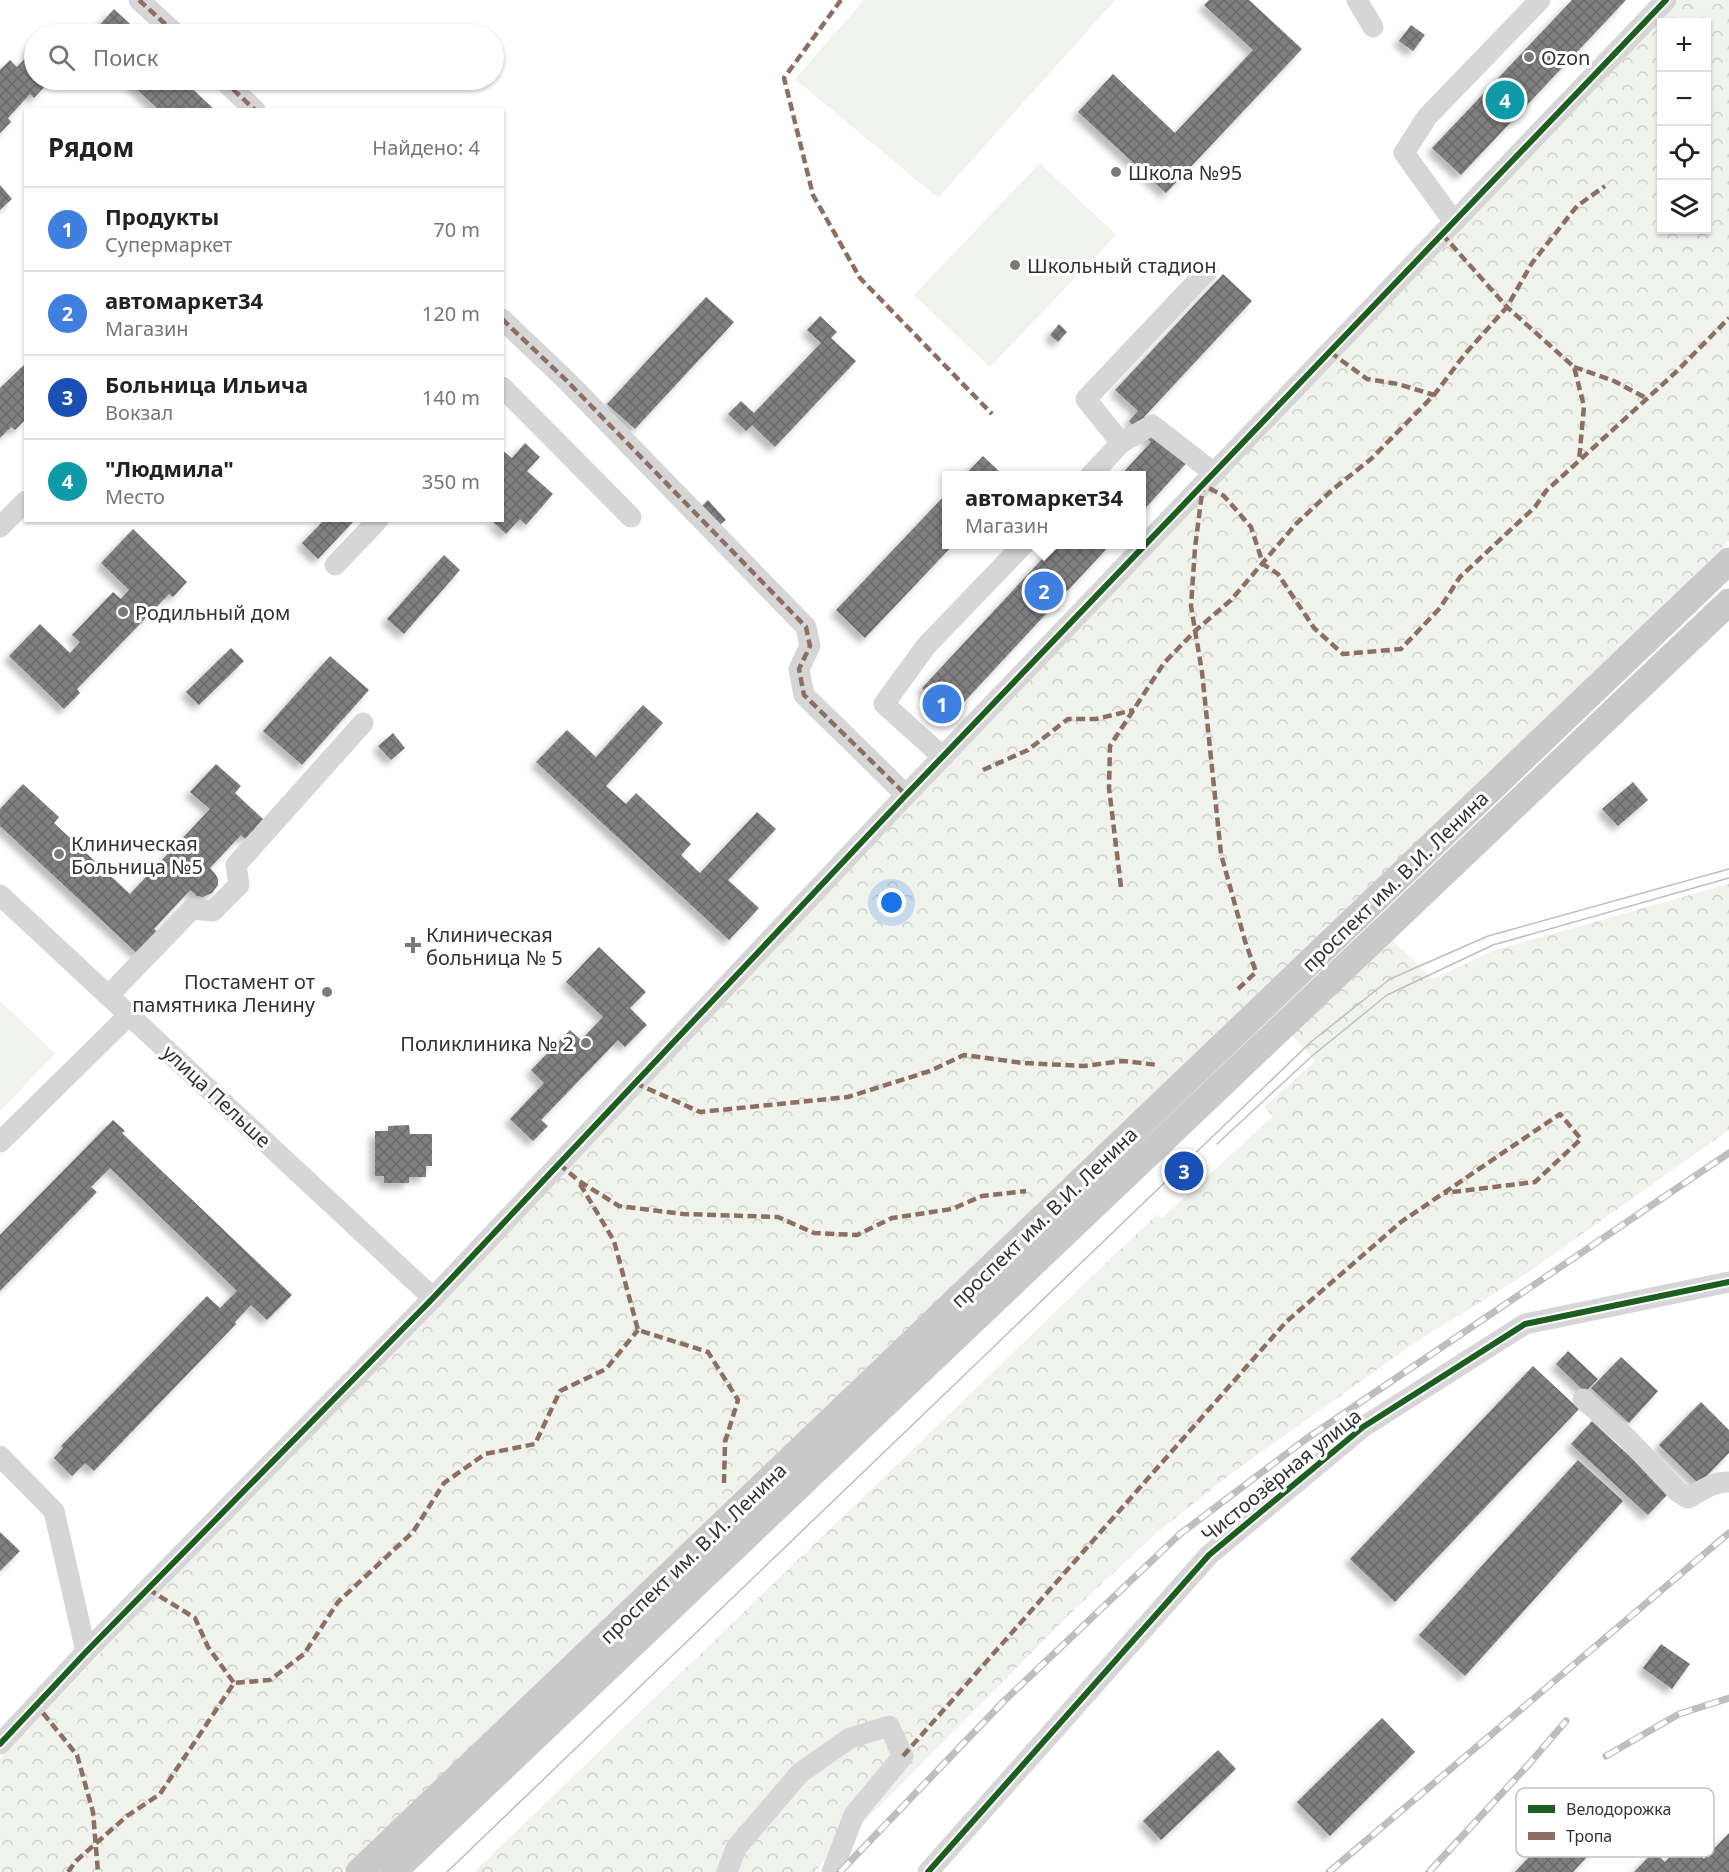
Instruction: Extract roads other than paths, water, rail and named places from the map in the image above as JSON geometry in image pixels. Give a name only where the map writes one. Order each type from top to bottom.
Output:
[{"type":"main road","name":"проспект им. В.И. Ленина","points":[[359,1872],[1729,561]]},
{"type":"main road","name":"проспект им. В.И. Ленина","points":[[393,1872],[1729,602]]},
{"type":"street","points":[[140,0],[165,24]]},
{"type":"street","points":[[1357,0],[1373,27]]},
{"type":"street","points":[[1454,222],[1404,153],[1427,117],[1540,0]]},
{"type":"street","points":[[1146,544],[1666,0]]},
{"type":"street","points":[[234,90],[253,108]]},
{"type":"street","points":[[1121,443],[1086,399],[1208,270]]},
{"type":"street","points":[[504,321],[583,397],[806,627],[810,646],[799,669],[804,695],[906,795]]},
{"type":"street","points":[[504,389],[631,517]]},
{"type":"street","points":[[1095,471],[1121,443],[1152,425],[1214,473]]},
{"type":"street","points":[[0,527],[24,503]]},
{"type":"street","points":[[335,566],[376,522]]},
{"type":"street","points":[[943,757],[884,704],[926,646],[1018,549]]},
{"type":"street","points":[[0,1744],[86,1652],[433,1298],[906,795],[1141,549]]},
{"type":"street","points":[[108,996],[192,909],[213,911],[239,885],[236,865],[363,723]]},
{"type":"street","name":"улица Пельше","points":[[0,895],[433,1298]]},
{"type":"street","points":[[0,1142],[129,1015]]},
{"type":"street","name":"Чистоозёрная улица","points":[[928,1872],[1209,1555],[1363,1427],[1525,1324],[1729,1282]]},
{"type":"street","points":[[1583,1399],[1627,1438],[1678,1492],[1688,1498],[1710,1485],[1729,1482]]},
{"type":"street","points":[[0,1456],[54,1511],[86,1652]]},
{"type":"street","points":[[727,1872],[736,1848],[800,1773],[850,1738],[889,1726],[903,1756],[854,1815],[832,1872]]},
{"type":"tram line","points":[[447,1872],[1312,1041],[1390,979],[1488,936],[1729,869]]},
{"type":"tram line","points":[[1217,1144],[1312,1056],[1387,995],[1493,945],[1729,878]]},
{"type":"railway","points":[[840,1872],[1004,1701],[1180,1534],[1306,1439],[1729,1153]]},
{"type":"railway","points":[[1329,1872],[1729,1533]]},
{"type":"railway","points":[[1606,1756],[1679,1714],[1729,1698]]},
{"type":"railway","points":[[1429,1872],[1566,1721]]},
{"type":"place","name":"Ozon","points":[[1529,57]]},
{"type":"place","name":"\"Людмила\"","points":[[1505,100]]},
{"type":"place","name":"Школа №95","points":[[1116,172]]},
{"type":"place","name":"Школьный стадион","points":[[1015,265]]},
{"type":"place","name":"автомаркет34","points":[[1044,591]]},
{"type":"place","name":"Родильный дом","points":[[123,612]]},
{"type":"place","name":"Продукты","points":[[942,704]]},
{"type":"place","name":"Клиническая Больница №5","points":[[59,854]]},
{"type":"place","name":"Клиническая больница № 5","points":[[413,945]]},
{"type":"place","name":"Постамент от памятника Ленину","points":[[327,992]]},
{"type":"place","name":"Поликлиника № 2","points":[[586,1043]]},
{"type":"place","name":"Больница Ильича","points":[[1184,1171]]}]
